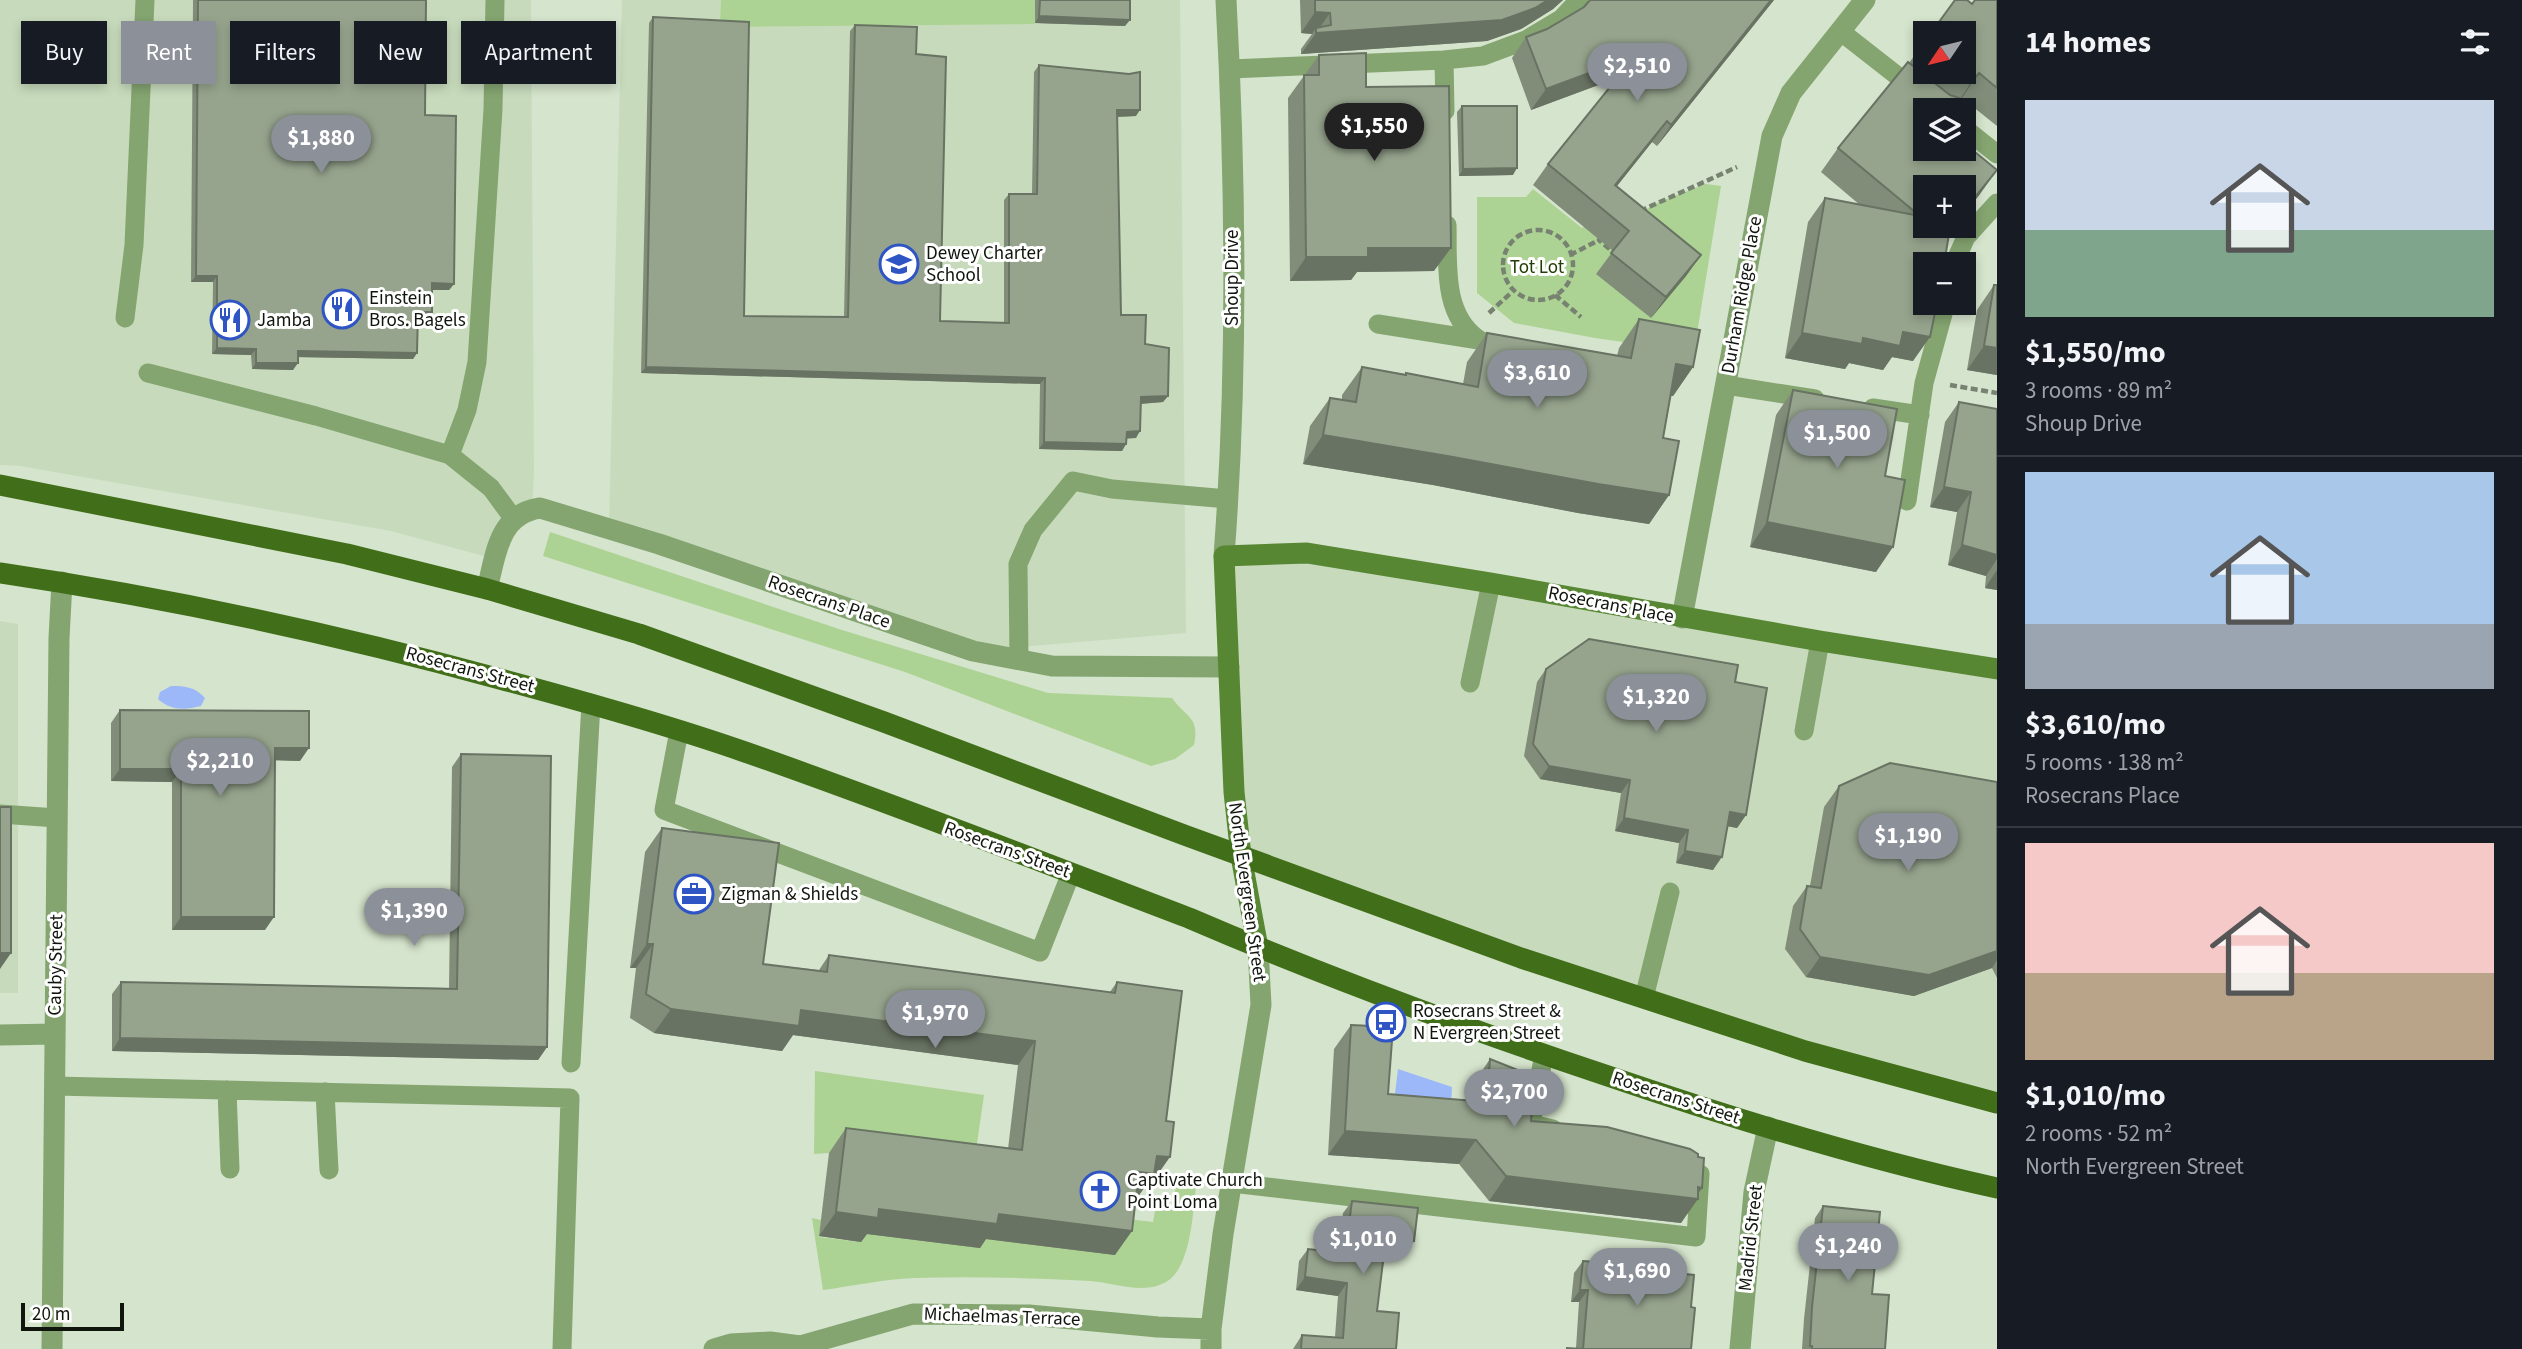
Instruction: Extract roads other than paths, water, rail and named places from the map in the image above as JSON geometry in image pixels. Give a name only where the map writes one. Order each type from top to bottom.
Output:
[{"type":"main road","points":[[0,485],[267,537],[487,589],[639,634],[1521,958],[1805,1051],[1997,1103]]},
{"type":"main road","name":"Rosecrans Street","points":[[0,573],[62,582],[408,653],[679,730],[1071,873],[1189,918],[1258,948],[1544,1054],[1708,1110],[1878,1160],[1997,1188]]},
{"type":"street","name":"Shoup Drive","points":[[1224,556],[1228,499],[1234,252],[1226,0]]},
{"type":"street","name":"Durham Ridge Place","points":[[1682,618],[1767,154],[1776,123],[1803,77],[1865,0]]},
{"type":"street","name":"Rosecrans Place","points":[[513,518],[522,512],[540,508],[597,524],[973,651],[1052,666],[1229,667]]},
{"type":"street","points":[[487,589],[501,538],[513,518]]},
{"type":"street","name":"Rosecrans Place","points":[[1224,556],[1307,553],[1820,642],[1997,669]]},
{"type":"street","name":"North Evergreen Street","points":[[1211,1339],[1232,1183],[1261,1005],[1258,948],[1241,856],[1234,792],[1224,556]]},
{"type":"street","name":"Cauby Street","points":[[52,1349],[59,638],[62,582]]},
{"type":"street","points":[[0,1035],[55,1034]]},
{"type":"street","name":"Madrid Street","points":[[1740,1349],[1754,1192],[1768,1127]]},
{"type":"street","name":"Michaelmas Terrace","points":[[714,1349],[732,1344],[770,1342],[800,1347],[913,1314],[1029,1315],[1158,1327],[1211,1339]]},
{"type":"lane","points":[[125,318],[134,246],[145,0]]},
{"type":"lane","points":[[450,455],[467,410],[477,362],[494,109],[495,0]]},
{"type":"lane","points":[[1230,69],[1483,56],[1526,40],[1561,19],[1579,0]]},
{"type":"lane","points":[[1840,31],[1926,98]]},
{"type":"lane","points":[[1444,60],[1445,125]]},
{"type":"lane","points":[[1976,138],[1997,155]]},
{"type":"lane","points":[[1447,203],[1449,293],[1461,321],[1475,336]]},
{"type":"lane","points":[[1959,252],[1966,237],[1997,203]]},
{"type":"lane","points":[[1907,501],[1925,381],[1942,315]]},
{"type":"lane","points":[[1378,324],[1475,336],[1521,351]]},
{"type":"lane","points":[[148,373],[316,416],[450,455],[491,488],[513,518]]},
{"type":"lane","points":[[1726,385],[1829,401]]},
{"type":"lane","points":[[1855,405],[1920,415]]},
{"type":"lane","points":[[1019,660],[1018,564],[1033,530],[1073,481],[1112,489],[1228,499]]},
{"type":"lane","points":[[1470,683],[1491,583]]},
{"type":"lane","points":[[1804,731],[1820,642]]},
{"type":"lane","points":[[571,1063],[591,703]]},
{"type":"lane","points":[[679,730],[664,810],[1040,952],[1071,873]]},
{"type":"lane","points":[[0,814],[57,818]]},
{"type":"lane","points":[[1644,998],[1670,892]]},
{"type":"lane","points":[[1544,1054],[1531,1124],[1569,1133]]},
{"type":"lane","points":[[55,1086],[570,1098],[562,1349]]},
{"type":"lane","points":[[227,1090],[230,1169]]},
{"type":"lane","points":[[325,1092],[329,1170]]},
{"type":"lane","points":[[1232,1183],[1696,1237],[1700,1174],[1681,1164]]},
{"type":"water","points":[[171,686],[198,691],[205,698],[201,706],[178,708],[163,703],[158,699],[160,692]]},
{"type":"water","points":[[1398,1069],[1452,1087],[1451,1106],[1394,1102]]},
{"type":"place","name":"Dewey Charter School","points":[[899,264]]},
{"type":"place","name":"Einstein Bros. Bagels","points":[[342,309]]},
{"type":"place","name":"Jamba","points":[[230,320]]},
{"type":"place","name":"Zigman & Shields","points":[[694,894]]},
{"type":"place","name":"Rosecrans Street & N Evergreen Street","points":[[1386,1022]]},
{"type":"place","name":"Captivate Church Point Loma","points":[[1100,1191]]},
{"type":"park label","name":"Tot Lot","points":[[1537,267]]}]
